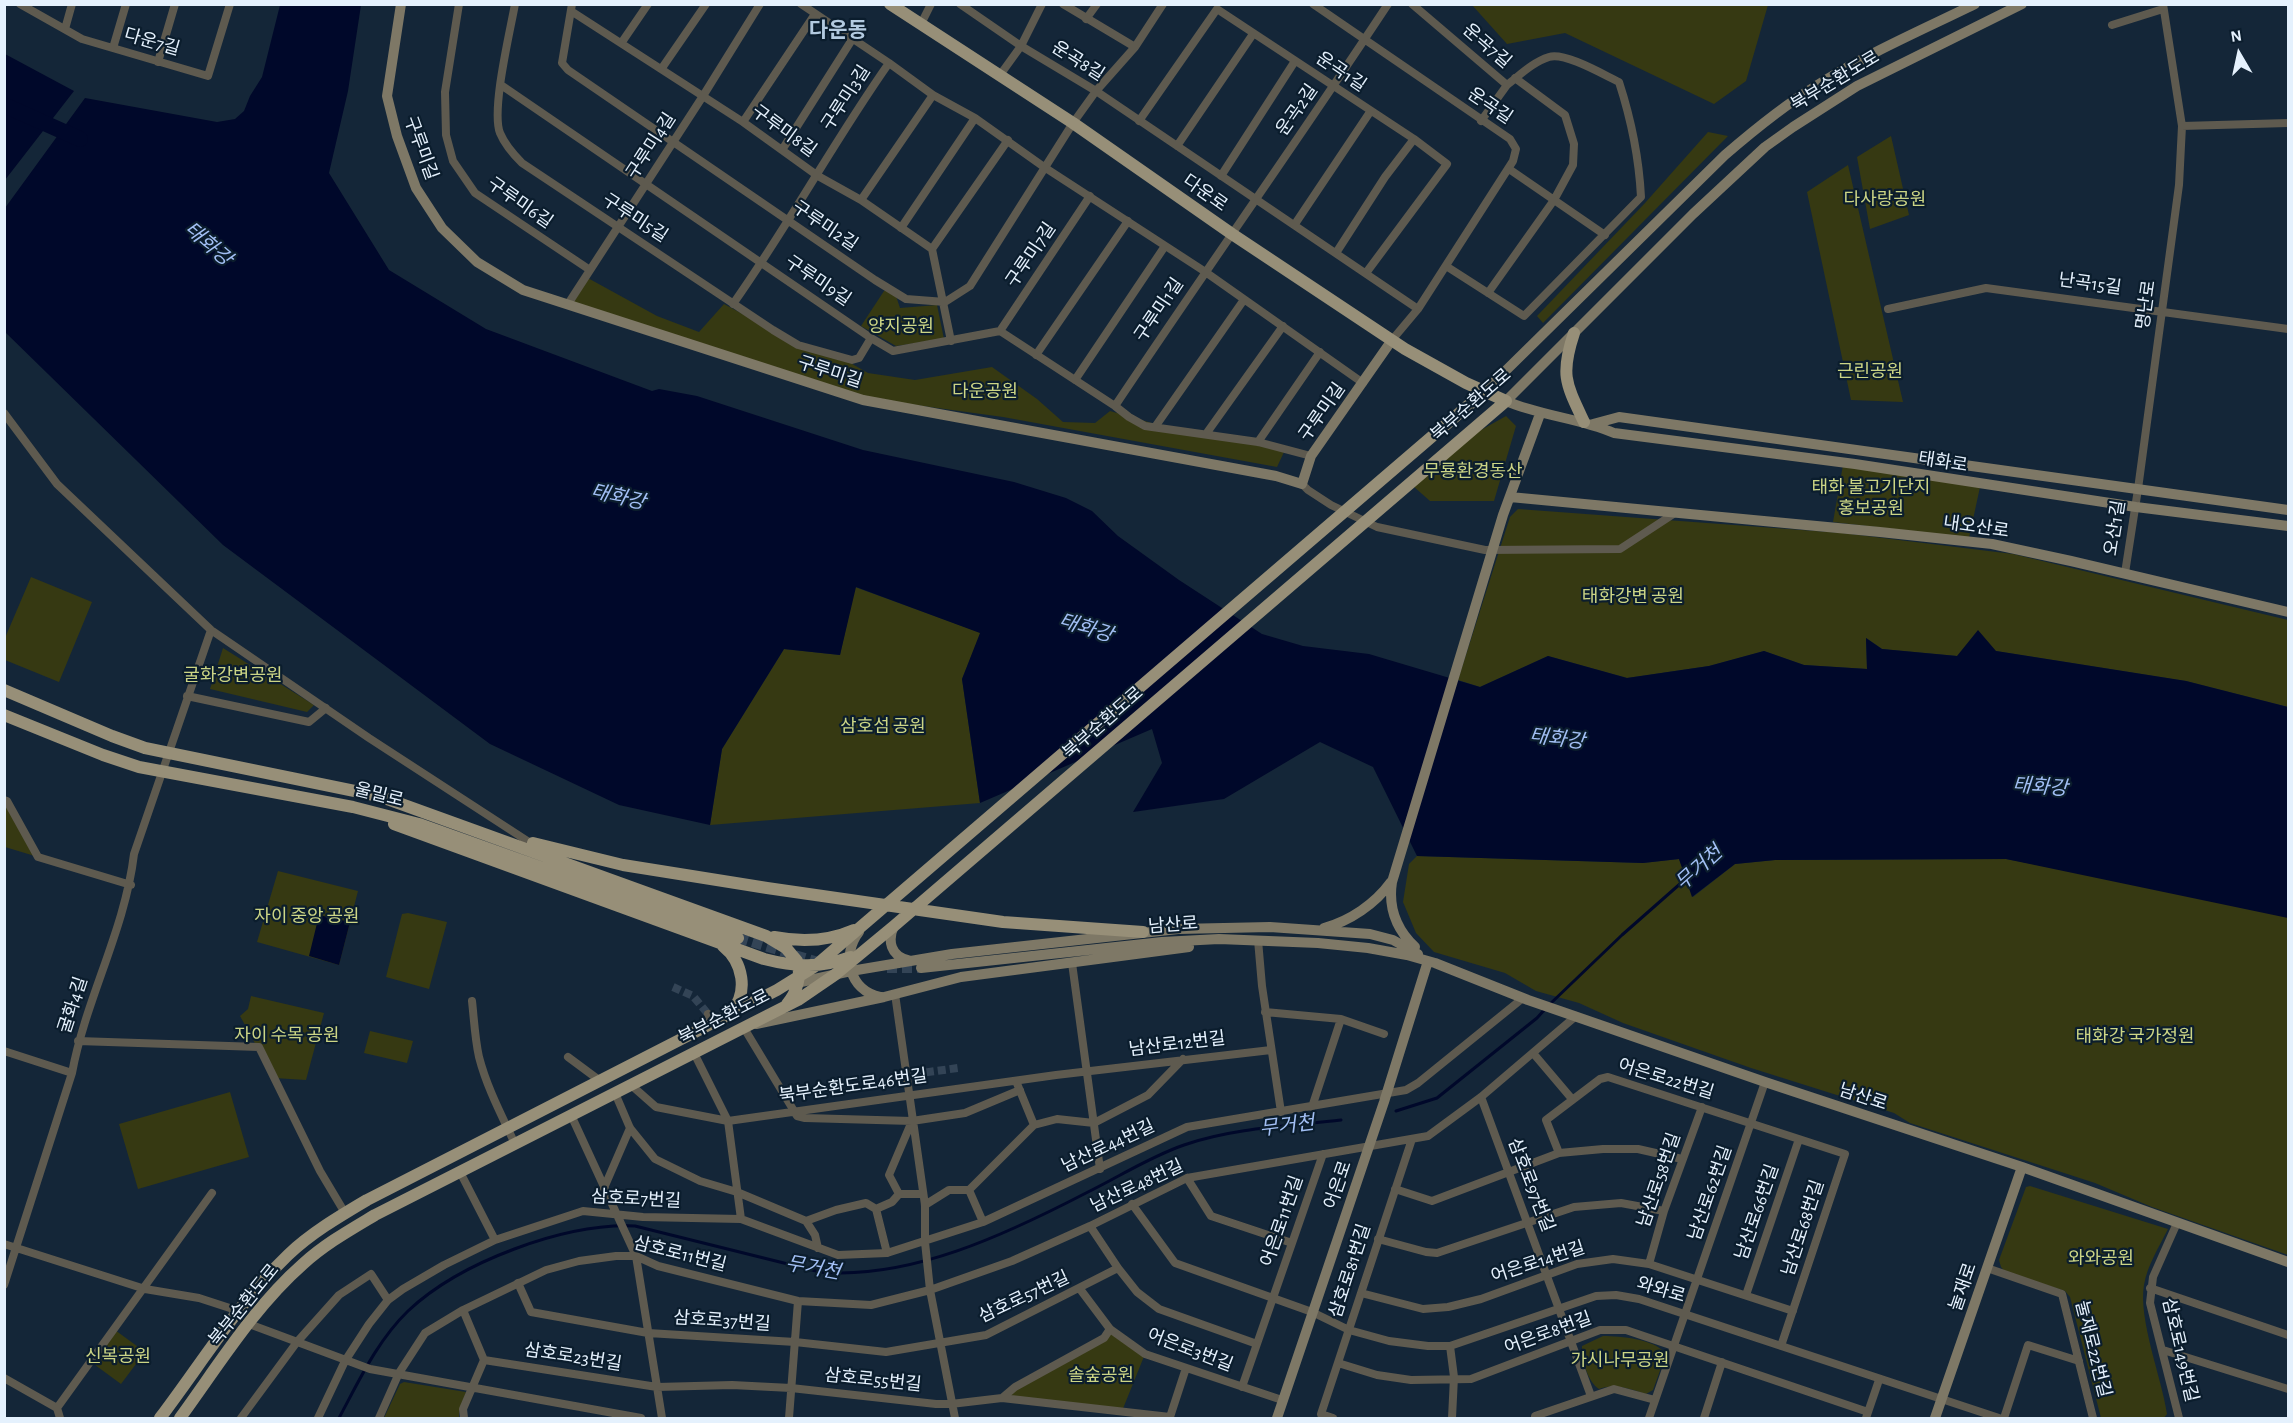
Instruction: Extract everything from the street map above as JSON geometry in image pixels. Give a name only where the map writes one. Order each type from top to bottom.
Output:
[{"type":"main road","name":"구루미길","points":[[401,4],[387,96],[397,136],[416,188],[442,228],[477,262],[523,290],[863,400],[1264,474],[1302,484],[1311,456],[1392,340]]},
{"type":"main road","name":"다운로","points":[[890,4],[1073,123],[1232,234],[1433,367],[1506,401]]},
{"type":"main road","name":"북부순환도로","points":[[160,1419],[239,1311],[289,1254],[345,1213],[710,1019],[731,1013],[777,990],[814,967],[1485,391],[1725,155],[1753,131],[1781,109],[1837,74],[1975,4]]},
{"type":"main road","name":"북부순환도로","points":[[180,1419],[249,1324],[282,1284],[321,1249],[375,1215],[782,1008],[807,994],[850,964],[1506,401],[1737,171],[1793,127],[1857,86],[2022,4]]},
{"type":"main road","points":[[1574,333],[1565,369],[1570,392],[1589,423]]},
{"type":"main road","name":"태화로","points":[[1506,401],[1534,412],[1589,423],[1614,433],[1855,464],[2136,507],[2289,526]]},
{"type":"main road","points":[[1368,948],[1387,945],[1393,940],[1396,926],[1390,890],[1392,882],[1534,412],[1504,411],[1482,420]]},
{"type":"main road","name":"태화로","points":[[1589,423],[1618,417],[2289,510]]},
{"type":"main road","name":"내오산로","points":[[1509,497],[1992,544],[2289,612]]},
{"type":"main road","name":"울밀로","points":[[4,690],[112,736],[169,754],[353,790],[414,807],[465,826]]},
{"type":"main road","name":"울밀로","points":[[4,716],[139,767],[364,810],[439,830],[738,938]]},
{"type":"main road","points":[[301,797],[381,820],[764,959],[799,975],[836,974]]},
{"type":"main road","points":[[465,826],[623,865],[745,885],[1003,922],[1143,932]]},
{"type":"main road","points":[[465,826],[766,936],[794,955],[799,975],[792,998],[782,1008]]},
{"type":"main road","points":[[1313,930],[1334,925],[1351,917],[1379,896],[1392,882]]},
{"type":"main road","points":[[1394,917],[1403,935],[1428,961]]},
{"type":"main road","points":[[766,936],[814,939],[839,935],[864,925]]},
{"type":"main road","points":[[864,925],[853,940],[850,964],[856,983],[874,995],[884,997]]},
{"type":"main road","points":[[894,926],[891,937],[892,948],[900,958],[911,960]]},
{"type":"main road","name":"남산로","points":[[850,964],[911,960],[1143,932],[1242,927],[1370,934],[1393,940],[1428,961]]},
{"type":"main road","name":"남산로","points":[[921,968],[1162,942],[1219,939],[1368,948],[1428,961],[1525,999],[2022,1167],[2289,1262]]},
{"type":"main road","points":[[744,1028],[981,974],[1257,940]]},
{"type":"main road","points":[[720,943],[735,958],[742,977],[739,999],[731,1013]]},
{"type":"main road","name":"어은로","points":[[1277,1419],[1428,961]]},
{"type":"main road","points":[[814,967],[850,964]]},
{"type":"main road","name":"눌재로","points":[[1935,1419],[2022,1167]]},
{"type":"street","name":"다운7길","points":[[20,4],[82,39],[208,76],[230,4]]},
{"type":"street","points":[[65,29],[72,4]]},
{"type":"street","points":[[113,48],[126,4]]},
{"type":"street","points":[[158,62],[176,4]]},
{"type":"street","name":"구루미6길","points":[[459,4],[445,92],[446,135],[453,161],[475,193],[590,270]]},
{"type":"street","name":"구루미5길","points":[[515,4],[496,111],[499,132],[508,148],[522,163],[798,345],[852,360],[859,358],[871,338]]},
{"type":"street","points":[[622,42],[648,4]]},
{"type":"street","points":[[662,68],[706,4]]},
{"type":"street","name":"구루미4길","points":[[568,304],[760,4]]},
{"type":"street","points":[[801,4],[890,63],[933,95],[975,118],[1044,167],[1204,271],[1243,301],[1283,326],[1363,383]]},
{"type":"street","points":[[921,24],[930,4]]},
{"type":"street","name":"운곡8길","points":[[960,4],[1021,46],[1139,120],[1418,309]]},
{"type":"street","points":[[1000,75],[1021,46],[1042,4]]},
{"type":"street","points":[[1063,4],[1135,47]]},
{"type":"street","points":[[1086,19],[1097,4]]},
{"type":"street","points":[[945,302],[970,286],[1073,123],[1095,91],[1135,47],[1163,4]]},
{"type":"street","name":"운곡길","points":[[1313,4],[1510,139],[1516,149],[1509,169],[1418,309],[1392,340]]},
{"type":"street","name":"운곡2길","points":[[1232,234],[1388,4]]},
{"type":"street","name":"운곡7길","points":[[1412,4],[1488,72],[1506,85],[1481,121]]},
{"type":"street","points":[[2112,25],[2163,7]]},
{"type":"street","name":"명난로","points":[[2138,489],[2179,185],[2182,126],[2163,7]]},
{"type":"street","name":"구루미8길","points":[[571,8],[743,122],[818,176],[861,200],[932,249]]},
{"type":"street","name":"구루미2길","points":[[571,8],[562,63],[568,70],[906,299],[945,302]]},
{"type":"street","name":"운곡1길","points":[[1139,120],[1217,9],[1414,139],[1447,164],[1366,273]]},
{"type":"street","points":[[743,122],[814,14]]},
{"type":"street","points":[[1177,146],[1253,34]]},
{"type":"street","points":[[782,150],[853,38]]},
{"type":"street","points":[[1446,266],[1524,316],[1641,197],[1640,169],[1631,123],[1619,82],[1575,61],[1552,56],[1531,66],[1506,85]]},
{"type":"street","points":[[1221,176],[1295,61]]},
{"type":"street","name":"구루미3길","points":[[733,304],[818,176],[851,117],[890,63]]},
{"type":"street","points":[[1488,293],[1554,200],[1573,165],[1574,144],[1565,115],[1515,78]]},
{"type":"street","name":"구루미9길","points":[[501,85],[893,351],[1000,331]]},
{"type":"street","points":[[861,200],[933,95]]},
{"type":"street","points":[[1295,224],[1370,112]]},
{"type":"street","points":[[900,228],[975,118]]},
{"type":"street","points":[[2182,126],[2289,123]]},
{"type":"street","points":[[1336,253],[1385,177],[1414,139]]},
{"type":"street","points":[[951,341],[945,302],[932,249],[1008,140]]},
{"type":"street","points":[[1509,169],[1605,235]]},
{"type":"street","name":"구루미7길","points":[[1000,331],[1090,196]]},
{"type":"street","points":[[1036,355],[1128,221]]},
{"type":"street","name":"구루미1길","points":[[1115,406],[1204,271],[1232,234]]},
{"type":"street","points":[[1075,380],[1165,246]]},
{"type":"street","name":"난곡15길","points":[[1888,309],[1986,288],[2289,329]]},
{"type":"street","points":[[1155,427],[1243,301]]},
{"type":"street","points":[[1206,434],[1283,326]]},
{"type":"street","points":[[1000,331],[1145,426],[1258,442],[1311,456]]},
{"type":"street","points":[[1258,442],[1320,352]]},
{"type":"street","points":[[4,413],[57,484],[211,630],[529,842]]},
{"type":"street","points":[[1302,484],[1331,505],[1377,527],[1485,550],[1620,549],[1675,513]]},
{"type":"street","name":"오산1길","points":[[2125,573],[2138,489]]},
{"type":"street","name":"굴화4길","points":[[4,1285],[72,1073],[78,1041],[131,885],[134,854],[211,630]]},
{"type":"street","points":[[188,696],[309,722],[326,708]]},
{"type":"street","points":[[4,800],[7,801],[38,857],[131,885]]},
{"type":"street","points":[[1257,940],[1270,1050],[1281,1112]]},
{"type":"street","points":[[1072,963],[1100,1169]]},
{"type":"street","points":[[895,994],[910,1075],[909,1095],[912,1121],[925,1204],[925,1242],[930,1290],[955,1419]]},
{"type":"street","name":"남산로44번길","points":[[925,1242],[982,1222],[1187,1127],[1385,1097],[1406,1090],[1525,999]]},
{"type":"street","points":[[472,1001],[478,1054],[484,1074],[515,1144]]},
{"type":"street","points":[[1266,1012],[1341,1019],[1384,1034]]},
{"type":"street","name":"남산로48번길","points":[[930,1290],[1012,1261],[1090,1226],[1187,1178],[1323,1154],[1369,1143],[1428,1136],[1480,1097],[1576,1016]]},
{"type":"street","points":[[1312,1107],[1341,1019]]},
{"type":"street","points":[[744,1028],[797,1116],[912,1121],[965,1113],[1018,1085],[1034,1125]]},
{"type":"street","points":[[78,1041],[259,1047],[320,1171],[345,1213]]},
{"type":"street","name":"남산로12번길","points":[[1087,1071],[1270,1050]]},
{"type":"street","points":[[4,1051],[72,1073]]},
{"type":"street","points":[[694,1053],[728,1121],[741,1219]]},
{"type":"street","points":[[1533,1053],[1572,1100]]},
{"type":"street","points":[[568,1057],[599,1080]]},
{"type":"street","points":[[925,1204],[949,1190],[969,1190],[1034,1125],[1057,1119],[1094,1123],[1148,1095],[1183,1059]]},
{"type":"street","name":"북부순환도로46번길","points":[[631,1085],[656,1107],[728,1121],[909,1095],[1018,1085],[1087,1071]]},
{"type":"street","name":"어은로22번길","points":[[1558,1153],[1546,1120],[1600,1079],[1608,1077],[1845,1154]]},
{"type":"street","name":"남산로62번길","points":[[1649,1419],[1765,1082]]},
{"type":"street","points":[[615,1093],[630,1128],[655,1159],[700,1182],[737,1192],[806,1221],[815,1235],[818,1248]]},
{"type":"street","name":"삼호로97번길","points":[[1480,1097],[1560,1307],[1591,1396]]},
{"type":"street","name":"남산로58번길","points":[[1649,1264],[1665,1210],[1702,1107]]},
{"type":"street","name":"삼호로37번길","points":[[571,1115],[636,1256],[662,1419]]},
{"type":"street","points":[[899,1194],[889,1175],[912,1121]]},
{"type":"street","points":[[604,1188],[630,1128]]},
{"type":"street","name":"삼호로81번길","points":[[1333,1419],[1322,1414],[1412,1139]]},
{"type":"street","name":"남산로66번길","points":[[1746,1295],[1799,1139]]},
{"type":"street","points":[[1395,1188],[1432,1201],[1558,1153],[1638,1149],[1683,1159]]},
{"type":"street","name":"어은로11번길","points":[[1273,1299],[1323,1154]]},
{"type":"street","name":"남산로68번길","points":[[1781,1346],[1845,1154]]},
{"type":"street","points":[[460,1172],[495,1240]]},
{"type":"street","points":[[1187,1178],[1211,1216],[1292,1243]]},
{"type":"street","points":[[969,1190],[982,1222]]},
{"type":"street","points":[[57,1408],[145,1289],[212,1192]]},
{"type":"street","points":[[876,1209],[892,1202],[899,1194],[923,1194]]},
{"type":"street","points":[[806,1221],[836,1210],[866,1203],[876,1209],[887,1253]]},
{"type":"street","points":[[1378,1239],[1437,1253],[1574,1207],[1630,1203],[1665,1210]]},
{"type":"street","points":[[1132,1204],[1174,1263],[1312,1312]]},
{"type":"street","name":"삼호로7번길","points":[[318,1419],[345,1361],[369,1324],[388,1300],[403,1288],[495,1240],[583,1212],[643,1217],[741,1219],[838,1256],[887,1253],[925,1242]]},
{"type":"street","name":"삼호로149번길","points":[[2177,1223],[2161,1257],[2151,1288],[2150,1304],[2179,1419]]},
{"type":"street","points":[[1090,1226],[1137,1292],[1159,1309],[1257,1344]]},
{"type":"street","points":[[4,1244],[145,1289],[199,1298],[239,1311]]},
{"type":"street","name":"삼호로11번길","points":[[379,1419],[399,1373],[425,1333],[463,1310],[518,1283],[546,1270],[579,1261],[636,1256],[658,1266],[798,1301],[871,1305],[930,1290]]},
{"type":"street","name":"어은로14번길","points":[[1360,1293],[1422,1309],[1448,1307],[1481,1299],[1590,1260],[1622,1260],[1649,1264],[1793,1311]]},
{"type":"street","name":"삼호로57번길","points":[[940,1344],[986,1335],[1118,1268]]},
{"type":"street","name":"눌재로22번길","points":[[1987,1268],[2062,1294],[2093,1419]]},
{"type":"street","points":[[241,1419],[297,1342],[339,1294],[371,1274],[388,1300]]},
{"type":"street","name":"삼호로37번길","points":[[518,1283],[531,1312],[648,1333],[795,1342]]},
{"type":"street","points":[[2151,1288],[2289,1335]]},
{"type":"street","name":"어은로3번길","points":[[1080,1289],[1110,1329],[1145,1354],[1282,1400]]},
{"type":"street","name":"와와로","points":[[1312,1312],[1349,1329],[1389,1341],[1450,1346],[1560,1307],[1596,1296],[1616,1295],[1639,1299],[1999,1419]]},
{"type":"street","name":"어은로3번길","points":[[1242,1387],[1273,1299]]},
{"type":"street","points":[[789,1419],[798,1301]]},
{"type":"street","points":[[463,1310],[484,1360],[463,1409],[464,1419]]},
{"type":"street","points":[[249,1324],[345,1361],[400,1376],[603,1415],[641,1419]]},
{"type":"street","points":[[1002,1398],[1015,1387],[1104,1338],[1110,1329]]},
{"type":"street","name":"어은로8번길","points":[[1338,1363],[1377,1375],[1454,1381],[1471,1379],[1600,1330],[1626,1330],[1867,1415]]},
{"type":"street","name":"삼호로55번길","points":[[795,1342],[886,1353],[940,1344]]},
{"type":"street","points":[[2004,1419],[2028,1345],[2079,1361]]},
{"type":"street","points":[[1450,1346],[1454,1381],[1452,1419]]},
{"type":"street","points":[[2163,1350],[2289,1389]]},
{"type":"street","name":"삼호로23번길","points":[[484,1360],[657,1387]]},
{"type":"street","points":[[1705,1418],[1722,1362]]},
{"type":"street","points":[[951,1404],[1002,1398],[1170,1417],[1186,1368]]},
{"type":"street","points":[[4,1378],[57,1408],[60,1419]]},
{"type":"street","points":[[1867,1415],[1880,1380]]},
{"type":"street","points":[[657,1387],[732,1385],[791,1388]]},
{"type":"street","name":"삼호로55번길","points":[[791,1388],[951,1404]]},
{"type":"street","points":[[1535,1419],[1535,1416],[1614,1389],[1655,1400]]},
{"type":"green space","points":[[1472,5],[1768,5],[1746,81],[1714,104],[1565,33],[1507,44]]},
{"type":"green space","points":[[1708,132],[1728,136],[1543,323],[1537,316],[1645,203]]},
{"type":"green space","name":"다사랑공원","points":[[1891,136],[1909,215],[1870,229],[1857,157]]},
{"type":"green space","name":"근린공원","points":[[1848,165],[1903,402],[1851,400],[1807,192]]},
{"type":"green space","name":"다운공원","points":[[586,277],[657,316],[699,332],[724,304],[787,338],[840,357],[868,373],[915,380],[992,367],[1037,399],[1063,422],[1095,423],[1110,411],[1176,430],[1285,450],[1277,467],[1003,417],[850,396],[568,304]]},
{"type":"green space","name":"양지공원","points":[[890,290],[895,293],[900,308],[937,305],[944,339],[896,346],[861,326],[884,291]]},
{"type":"green space","name":"무룡환경동산","points":[[1506,416],[1516,426],[1494,501],[1430,501],[1413,486],[1474,434]]},
{"type":"green space","name":"태화 불고기단지 홍보공원","points":[[1843,465],[1980,487],[1969,538],[1833,522]]},
{"type":"green space","name":"태화강변 공원","points":[[1518,509],[1842,533],[2013,554],[2288,620],[2288,707],[2186,681],[1996,651],[1957,656],[1882,649],[1866,638],[1867,669],[1804,665],[1764,651],[1709,666],[1627,678],[1548,656],[1480,687],[1458,680],[1510,517]]},
{"type":"green space","points":[[31,577],[92,602],[59,682],[5,660],[5,638]]},
{"type":"green space","name":"삼호섬 공원","points":[[855,587],[981,633],[962,679],[980,803],[710,825],[722,749],[784,649],[840,655]]},
{"type":"green space","name":"굴화강변공원","points":[[223,648],[314,705],[307,712],[210,689]]},
{"type":"green space","points":[[5,800],[38,857],[5,847]]},
{"type":"green space","name":"태화강 국가정원","points":[[1417,856],[1643,863],[1679,859],[1693,897],[1735,864],[1775,860],[2006,859],[2182,892],[2288,916],[2288,1255],[2152,1207],[2095,1183],[1910,1123],[1894,1113],[1751,1068],[1623,1023],[1579,1003],[1536,991],[1505,973],[1434,952],[1416,933],[1403,902],[1409,864]]},
{"type":"green space","name":"자이 중앙 공원","points":[[278,871],[358,891],[339,965],[257,942]]},
{"type":"green space","points":[[408,913],[447,922],[429,989],[386,977],[402,914]]},
{"type":"green space","name":"자이 수목 공원","points":[[251,996],[324,1013],[306,1080],[274,1078],[240,1016],[248,1009]]},
{"type":"green space","points":[[370,1031],[413,1041],[407,1063],[364,1053]]},
{"type":"green space","points":[[230,1092],[249,1157],[138,1189],[119,1124]]},
{"type":"green space","name":"와와공원","points":[[2030,1186],[2168,1229],[2148,1271],[2143,1299],[2147,1332],[2167,1414],[2164,1418],[2101,1418],[2070,1297],[2065,1291],[2005,1272],[2001,1267],[1999,1260],[2026,1187]]},
{"type":"green space","name":"솔숲공원","points":[[1110,1329],[1145,1354],[1122,1411],[1002,1398],[1104,1338]]},
{"type":"green space","name":"신복공원","points":[[115,1330],[145,1352],[121,1384],[91,1362]]},
{"type":"green space","name":"가시나무공원","points":[[1603,1336],[1646,1342],[1666,1354],[1653,1390],[1646,1394],[1623,1387],[1599,1389],[1595,1386],[1586,1370],[1582,1346]]},
{"type":"green space","points":[[404,1382],[466,1392],[459,1418],[384,1418],[400,1384]]},
{"type":"water","points":[[280,5],[361,5],[348,91],[329,173],[389,270],[486,329],[652,391],[659,389],[697,396],[863,450],[1014,482],[1066,498],[1092,511],[1118,536],[1179,580],[1262,634],[1303,646],[1369,654],[1480,687],[1548,656],[1627,678],[1709,666],[1764,651],[1804,665],[1867,669],[1866,638],[1882,649],[1957,656],[1978,630],[1996,651],[2186,681],[2288,707],[2288,918],[2006,859],[1775,860],[1735,864],[1692,897],[1679,859],[1643,863],[1417,856],[1373,767],[1320,742],[1224,799],[1133,812],[1162,763],[1152,729],[980,803],[962,679],[980,633],[856,587],[840,655],[784,649],[722,749],[710,825],[619,805],[490,744],[223,545],[5,332],[5,208],[85,98],[217,122],[235,119],[244,111],[262,77]]},
{"type":"water","points":[[5,54],[74,91],[5,180]]},
{"type":"water","points":[[319,915],[350,922],[339,965],[309,956]]},
{"type":"waterway","name":"태화강","points":[[4,105],[80,139]]},
{"type":"waterway","name":"무거천","points":[[1550,1004],[1622,935],[1689,876]]},
{"type":"waterway","name":"무거천","points":[[1396,1111],[1437,1098],[1537,1018],[1546,1008]]},
{"type":"waterway","name":"무거천","points":[[339,1418],[378,1348],[408,1311],[455,1277],[514,1249],[546,1239],[577,1231],[635,1226],[820,1272],[854,1273],[888,1269],[957,1251],[991,1238],[1024,1224],[1159,1155],[1184,1145],[1241,1131],[1341,1120]]},
{"type":"tunnel","points":[[738,938],[818,962]]},
{"type":"tunnel","points":[[887,968],[921,968]]},
{"type":"tunnel","points":[[673,987],[693,996],[708,1014]]},
{"type":"tunnel","points":[[914,1074],[958,1068]]},
{"type":"district","name":"다운동","points":[[838,31]]}]
